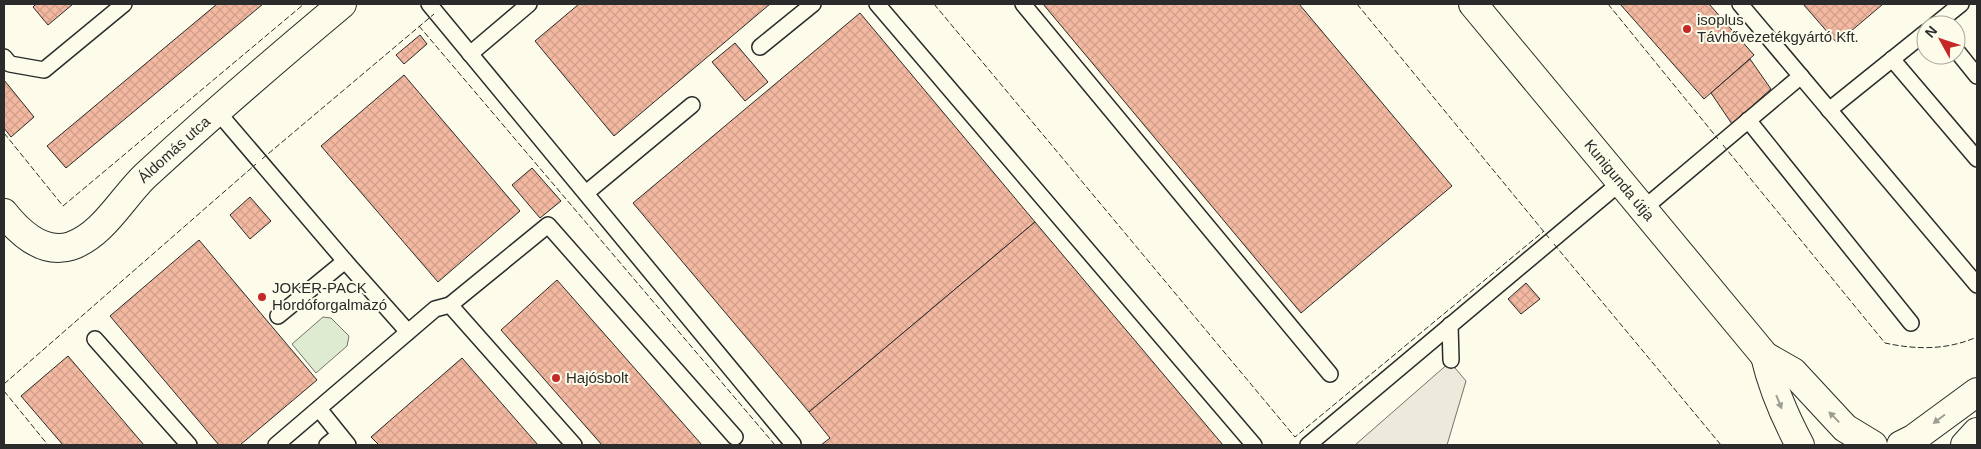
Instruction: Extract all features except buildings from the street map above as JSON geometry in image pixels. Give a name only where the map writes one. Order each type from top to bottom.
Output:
[{"type":"street","name":"Áldomás utca","points":[[4,213],[13,224],[35,242],[51,247],[70,246],[89,236],[115,212],[142,180],[216,110],[342,4]]},
{"type":"street","name":"Kunigunda útja","points":[[1473,4],[1765,356],[1793,372],[1845,428],[1873,445]]},
{"type":"street","name":"Kunigunda útja","points":[[1765,356],[1769,377],[1789,426],[1800,445]]},
{"type":"street","points":[[1901,445],[1914,439],[1977,392]]},
{"type":"street","points":[[1964,445],[1977,432]]},
{"type":"lane","points":[[4,57],[10,64],[44,70],[124,4]]},
{"type":"lane","points":[[429,4],[793,444]]},
{"type":"lane","points":[[470,54],[529,4]]},
{"type":"lane","points":[[760,47],[813,4]]},
{"type":"lane","points":[[876,4],[1254,445]]},
{"type":"lane","points":[[1023,4],[1330,374]]},
{"type":"lane","points":[[1740,4],[1977,285]]},
{"type":"lane","points":[[1947,15],[1961,4]]},
{"type":"lane","points":[[1829,110],[1916,40]]},
{"type":"lane","points":[[1892,59],[1977,159]]},
{"type":"lane","points":[[1966,62],[1977,76]]},
{"type":"lane","points":[[1643,209],[1800,76]]},
{"type":"lane","points":[[586,193],[692,105]]},
{"type":"lane","points":[[216,110],[408,332]]},
{"type":"lane","points":[[1748,120],[1911,323]]},
{"type":"lane","points":[[1308,445],[1621,182]]},
{"type":"lane","points":[[276,445],[435,309],[450,305],[548,225],[735,437]]},
{"type":"lane","points":[[278,316],[345,261]]},
{"type":"lane","points":[[450,305],[574,445]]},
{"type":"lane","points":[[1450,324],[1451,360]]},
{"type":"lane","points":[[95,339],[189,445]]},
{"type":"lane","points":[[319,409],[344,440],[327,445]]},
{"type":"green space","points":[[323,317],[331,318],[349,336],[347,346],[316,373],[292,344]]},
{"type":"shaded area","points":[[1450,362],[1466,381],[1447,445],[1355,445]]},
{"type":"fence","points":[[4,133],[63,206],[304,4]]},
{"type":"fence","points":[[934,4],[1295,437],[1544,231]]},
{"type":"fence","points":[[1357,4],[1549,238]]},
{"type":"fence","points":[[1608,4],[1718,139]]},
{"type":"fence","points":[[262,159],[434,14]]},
{"type":"fence","points":[[419,26],[775,445]]},
{"type":"fence","points":[[1723,145],[1885,343],[1932,348],[1977,337]]},
{"type":"fence","points":[[4,384],[256,164]]},
{"type":"fence","points":[[1554,244],[1721,445]]},
{"type":"fence","points":[[4,391],[48,445]]},
{"type":"place","name":"isoplus Távhővezetékgyártó Kft.","points":[[1687,29]]},
{"type":"place","name":"JOKER-PACK Hordóforgalmazó","points":[[262,297]]},
{"type":"place","name":"Hajósbolt","points":[[556,378]]}]
